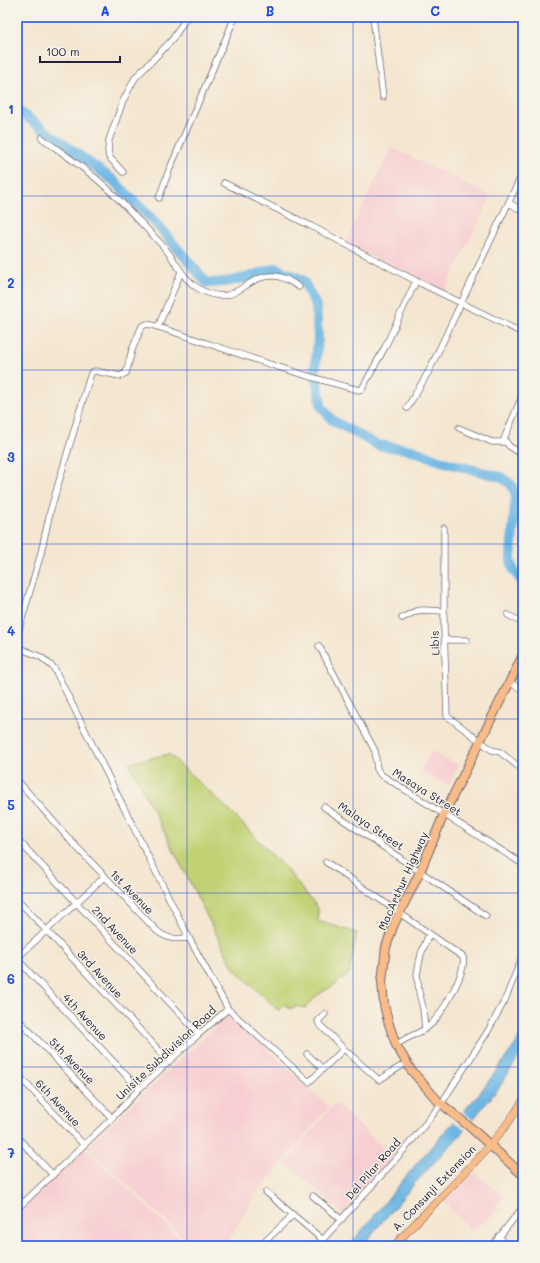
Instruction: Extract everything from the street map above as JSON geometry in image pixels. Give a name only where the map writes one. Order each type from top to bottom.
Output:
[{"type":"highway","name":"MacArthur Highway","points":[[523,656],[444,814],[420,872],[399,912],[386,947],[382,981],[384,1006],[388,1021],[396,1045],[406,1063],[423,1085],[441,1104],[471,1128],[523,1175]]},
{"type":"main road","name":"A. Consunji Extension","points":[[394,1246],[490,1146],[523,1101]]},
{"type":"street","points":[[123,172],[109,157],[108,151],[109,140],[124,101],[135,78],[172,40],[187,17]]},
{"type":"street","points":[[159,198],[168,173],[235,17]]},
{"type":"street","points":[[373,17],[382,97]]},
{"type":"street","points":[[42,138],[77,163],[124,205],[170,254],[187,281],[202,291],[218,296],[227,296],[235,294],[250,283],[266,276],[276,276],[299,287]]},
{"type":"street","points":[[407,408],[429,371],[523,172]]},
{"type":"street","points":[[224,183],[311,226],[416,281],[462,302],[523,333]]},
{"type":"street","points":[[509,204],[523,211]]},
{"type":"street","points":[[158,327],[181,272]]},
{"type":"street","points":[[17,636],[41,553],[50,512],[90,376],[92,372],[95,371],[120,376],[124,375],[127,371],[132,350],[142,326],[146,324],[158,327],[297,372],[359,390],[362,389],[385,347],[416,281]]},
{"type":"street","points":[[523,394],[504,439],[509,446],[523,455]]},
{"type":"street","points":[[460,428],[492,442],[505,442]]},
{"type":"street","name":"Libis","points":[[444,528],[444,640],[447,716],[480,741]]},
{"type":"street","points":[[402,618],[416,611],[444,611]]},
{"type":"street","points":[[508,615],[523,622]]},
{"type":"street","points":[[444,640],[467,640]]},
{"type":"street","name":"Masaya Street","points":[[319,646],[375,750],[377,769],[380,774],[435,807],[523,864]]},
{"type":"street","points":[[17,647],[49,662],[54,668],[189,938],[228,1009]]},
{"type":"street","points":[[509,682],[523,690]]},
{"type":"street","points":[[480,741],[492,750],[500,752],[523,770]]},
{"type":"street","name":"1st Avenue","points":[[17,780],[104,877],[164,937],[171,939],[189,938]]},
{"type":"street","name":"Malaya Street","points":[[324,807],[486,916]]},
{"type":"street","name":"2nd Avenue","points":[[17,839],[75,903],[199,1034]]},
{"type":"street","points":[[326,862],[460,954],[464,960],[462,971],[446,1004],[438,1016],[425,1028],[396,1045]]},
{"type":"street","points":[[17,958],[104,877]]},
{"type":"street","name":"3rd Avenue","points":[[17,899],[46,932],[169,1061]]},
{"type":"street","points":[[425,1028],[417,974],[421,954],[429,934]]},
{"type":"street","name":"Del Pilar Road","points":[[317,1246],[342,1220],[415,1137],[441,1104],[488,1031],[505,1000],[523,955]]},
{"type":"street","name":"4th Avenue","points":[[17,958],[139,1089]]},
{"type":"street","name":"Unisite Subdivision Road","points":[[17,1208],[112,1118],[139,1089],[228,1009],[309,1082],[344,1049]]},
{"type":"street","points":[[324,1014],[318,1021],[319,1024],[344,1049],[379,1080],[406,1063]]},
{"type":"street","name":"5th Avenue","points":[[17,1018],[112,1118]]},
{"type":"street","points":[[307,1054],[324,1069]]},
{"type":"street","name":"6th Avenue","points":[[17,1074],[84,1145]]},
{"type":"street","points":[[17,1137],[53,1175]]},
{"type":"street","points":[[266,1192],[323,1240]]},
{"type":"street","points":[[17,1196],[23,1203]]},
{"type":"street","points":[[313,1196],[342,1220]]},
{"type":"street","points":[[492,1246],[499,1236],[521,1215],[523,1207]]},
{"type":"street","points":[[260,1246],[292,1215]]},
{"type":"street","points":[[499,1236],[508,1246]]},
{"type":"shaded area","points":[[391,147],[491,196],[444,293],[345,243]]},
{"type":"shaded area","points":[[431,751],[459,765],[449,786],[421,772]]},
{"type":"shaded area","points":[[226,1017],[233,1017],[329,1107],[255,1195],[226,1246],[192,1246],[87,1146]]},
{"type":"shaded area","points":[[337,1104],[393,1157],[344,1215],[286,1163],[332,1106]]},
{"type":"shaded area","points":[[84,1147],[188,1246],[17,1246],[17,1212],[19,1210],[21,1212],[27,1206],[25,1204]]},
{"type":"shaded area","points":[[474,1172],[504,1197],[496,1206],[500,1209],[471,1231],[444,1201]]},
{"type":"green space","points":[[169,754],[232,813],[287,870],[318,908],[318,921],[357,933],[349,974],[319,994],[305,1008],[296,1006],[290,1009],[285,1004],[279,1011],[234,969],[129,763]]},
{"type":"water","points":[[523,1032],[523,1050],[498,1089],[461,1134],[414,1184],[362,1246],[349,1246],[418,1162],[480,1093]]},
{"type":"pier","points":[[461,1110],[474,1121],[466,1131],[452,1120]]},
{"type":"waterway","points":[[17,110],[113,180],[154,221],[207,283],[234,280],[276,268],[303,280],[316,306],[318,338],[315,370],[321,406],[332,420],[377,445],[412,450],[444,462],[501,477],[511,484],[516,494],[511,560],[512,567],[517,576],[523,582]]}]
